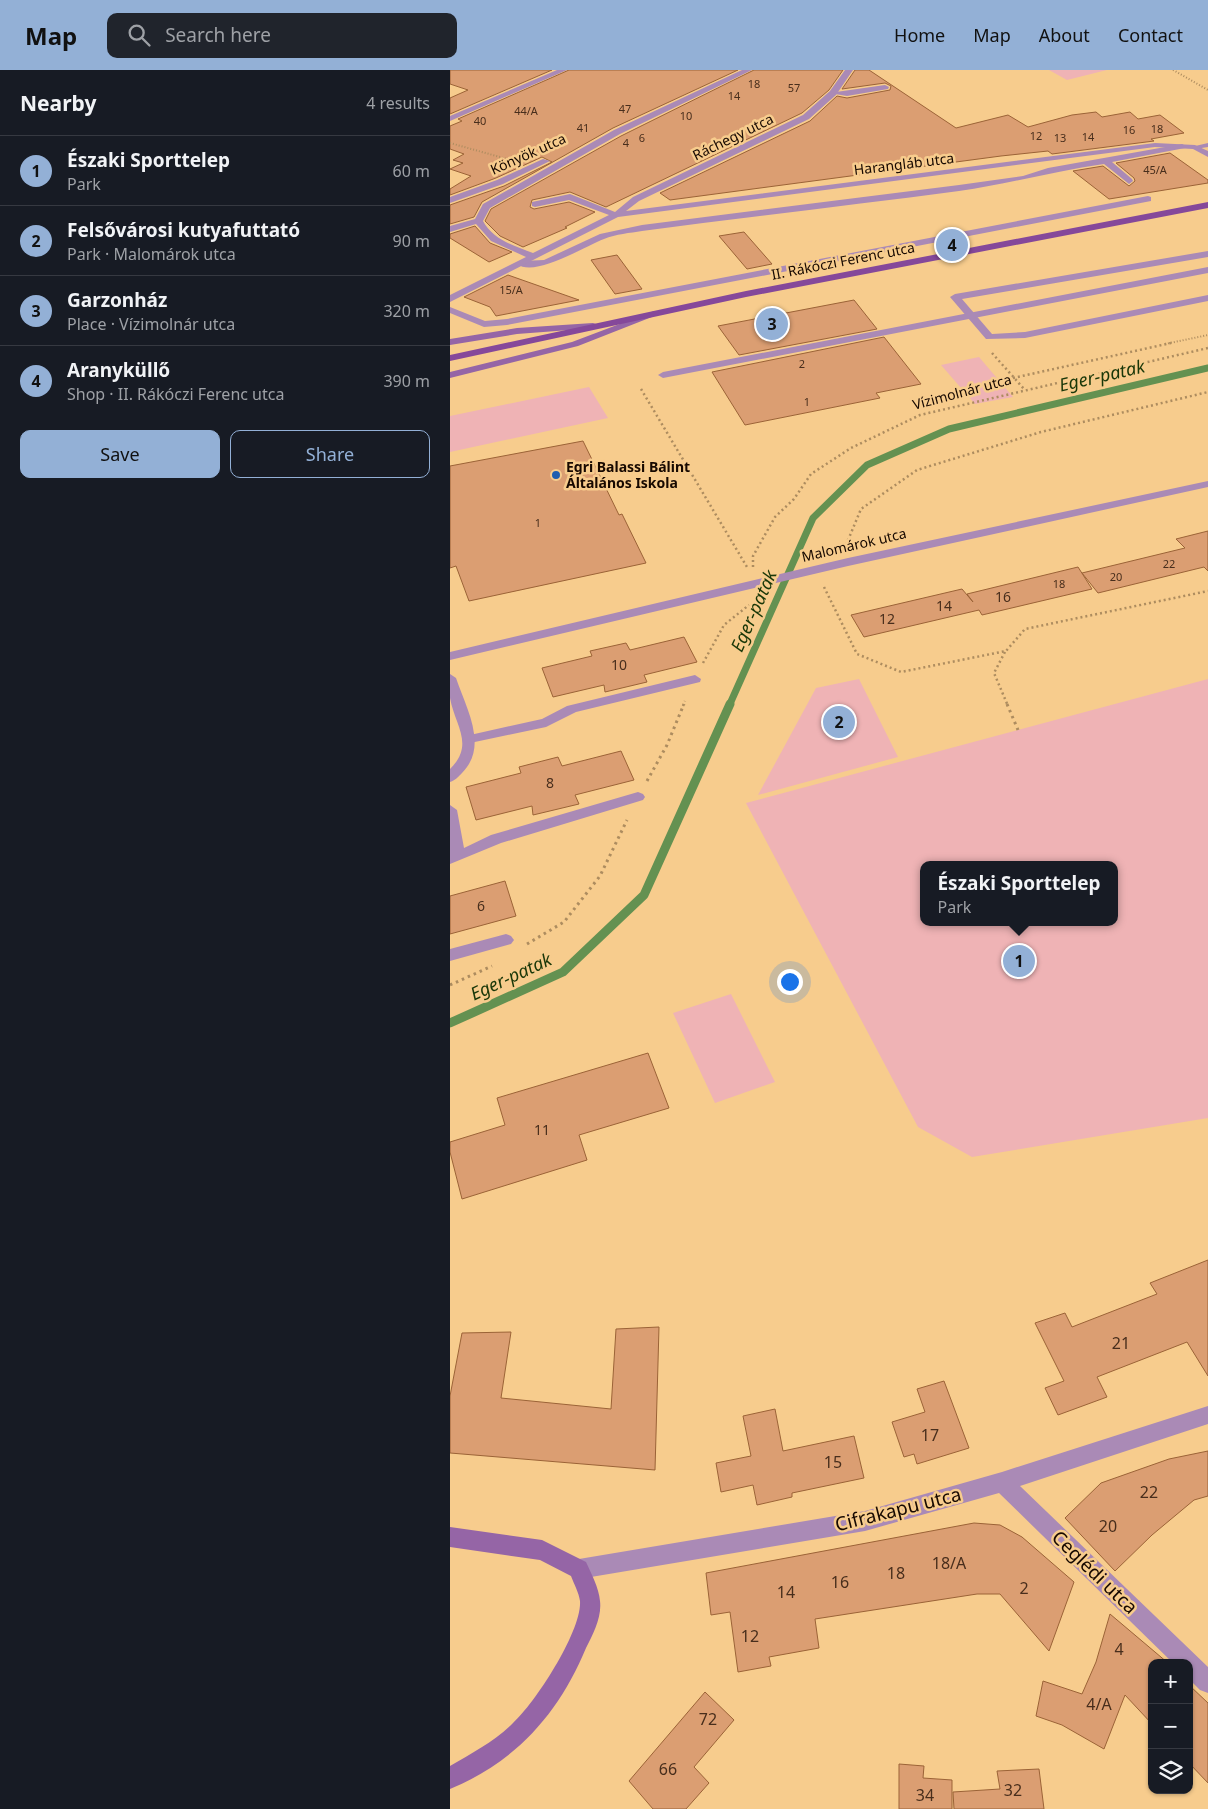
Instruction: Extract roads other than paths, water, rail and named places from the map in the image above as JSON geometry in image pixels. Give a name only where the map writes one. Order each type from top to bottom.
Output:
[{"type":"main road","name":"II. Rákóczi Ferenc utca","points":[[450,358],[660,312],[1208,206]]},
{"type":"main road","name":"II. Rákóczi Ferenc utca","points":[[450,375],[575,344],[660,312]]},
{"type":"main road","name":"II. Rákóczi Ferenc utca","points":[[450,342],[517,331],[593,326]]},
{"type":"main road","points":[[450,1537],[542,1550],[579,1569],[591,1603],[584,1632],[548,1697],[528,1724],[486,1757],[450,1778]]},
{"type":"street","points":[[450,119],[563,70]]},
{"type":"street","name":"Könyök utca","points":[[479,218],[486,206],[498,198],[617,132],[748,70]]},
{"type":"street","name":"Ráchegy utca","points":[[450,299],[522,264],[616,214],[636,199],[806,117],[833,93],[849,70]]},
{"type":"street","points":[[833,93],[847,94],[886,87]]},
{"type":"street","name":"Könyök utca","points":[[450,200],[500,182],[588,142],[617,132]]},
{"type":"street","name":"Harangláb utca","points":[[616,214],[1155,145],[1195,147],[1207,145]]},
{"type":"street","points":[[522,264],[546,263],[603,236],[642,228],[959,188],[1024,178],[1048,170],[1106,162],[1182,146]]},
{"type":"street","points":[[1195,147],[1208,155]]},
{"type":"street","points":[[1106,162],[1129,181]]},
{"type":"street","points":[[450,310],[484,324],[507,322],[1148,199],[1140,191]]},
{"type":"street","points":[[535,204],[570,197],[616,214]]},
{"type":"street","points":[[450,229],[479,218],[482,230],[496,240],[535,257]]},
{"type":"street","points":[[1208,254],[955,297],[989,337],[1025,334],[1208,298]]},
{"type":"street","points":[[663,375],[1208,270]]},
{"type":"street","name":"Malomárok utca","points":[[450,656],[755,581],[1208,484]]},
{"type":"street","points":[[450,678],[470,739],[465,762],[450,777]]},
{"type":"street","points":[[470,739],[546,723],[572,708],[694,678]]},
{"type":"street","points":[[450,810],[454,857],[496,840],[638,797]]},
{"type":"street","points":[[450,955],[506,940]]},
{"type":"street","name":"Cifrakapu utca","points":[[579,1569],[865,1521],[1002,1482],[1208,1414]]},
{"type":"street","name":"Ceglédi utca","points":[[1002,1482],[1185,1659]]},
{"type":"street","name":"Ceglédi utca","points":[[1193,1667],[1208,1682]]},
{"type":"waterway","name":"Eger-patak","points":[[729,706],[813,518],[867,465],[949,429],[1208,368]]},
{"type":"waterway","name":"Eger-patak","points":[[450,1023],[563,972],[644,895],[730,704]]},
{"type":"place","name":"Aranyküllő","points":[[952,245]]},
{"type":"place","name":"Garzonház","points":[[772,324]]},
{"type":"place","name":"Egri Balassi Bálint Általános Iskola","points":[[556,475]]},
{"type":"place","name":"Felsővárosi kutyafuttató","points":[[839,722]]},
{"type":"place","name":"Északi Sporttelep","points":[[1019,961]]}]
